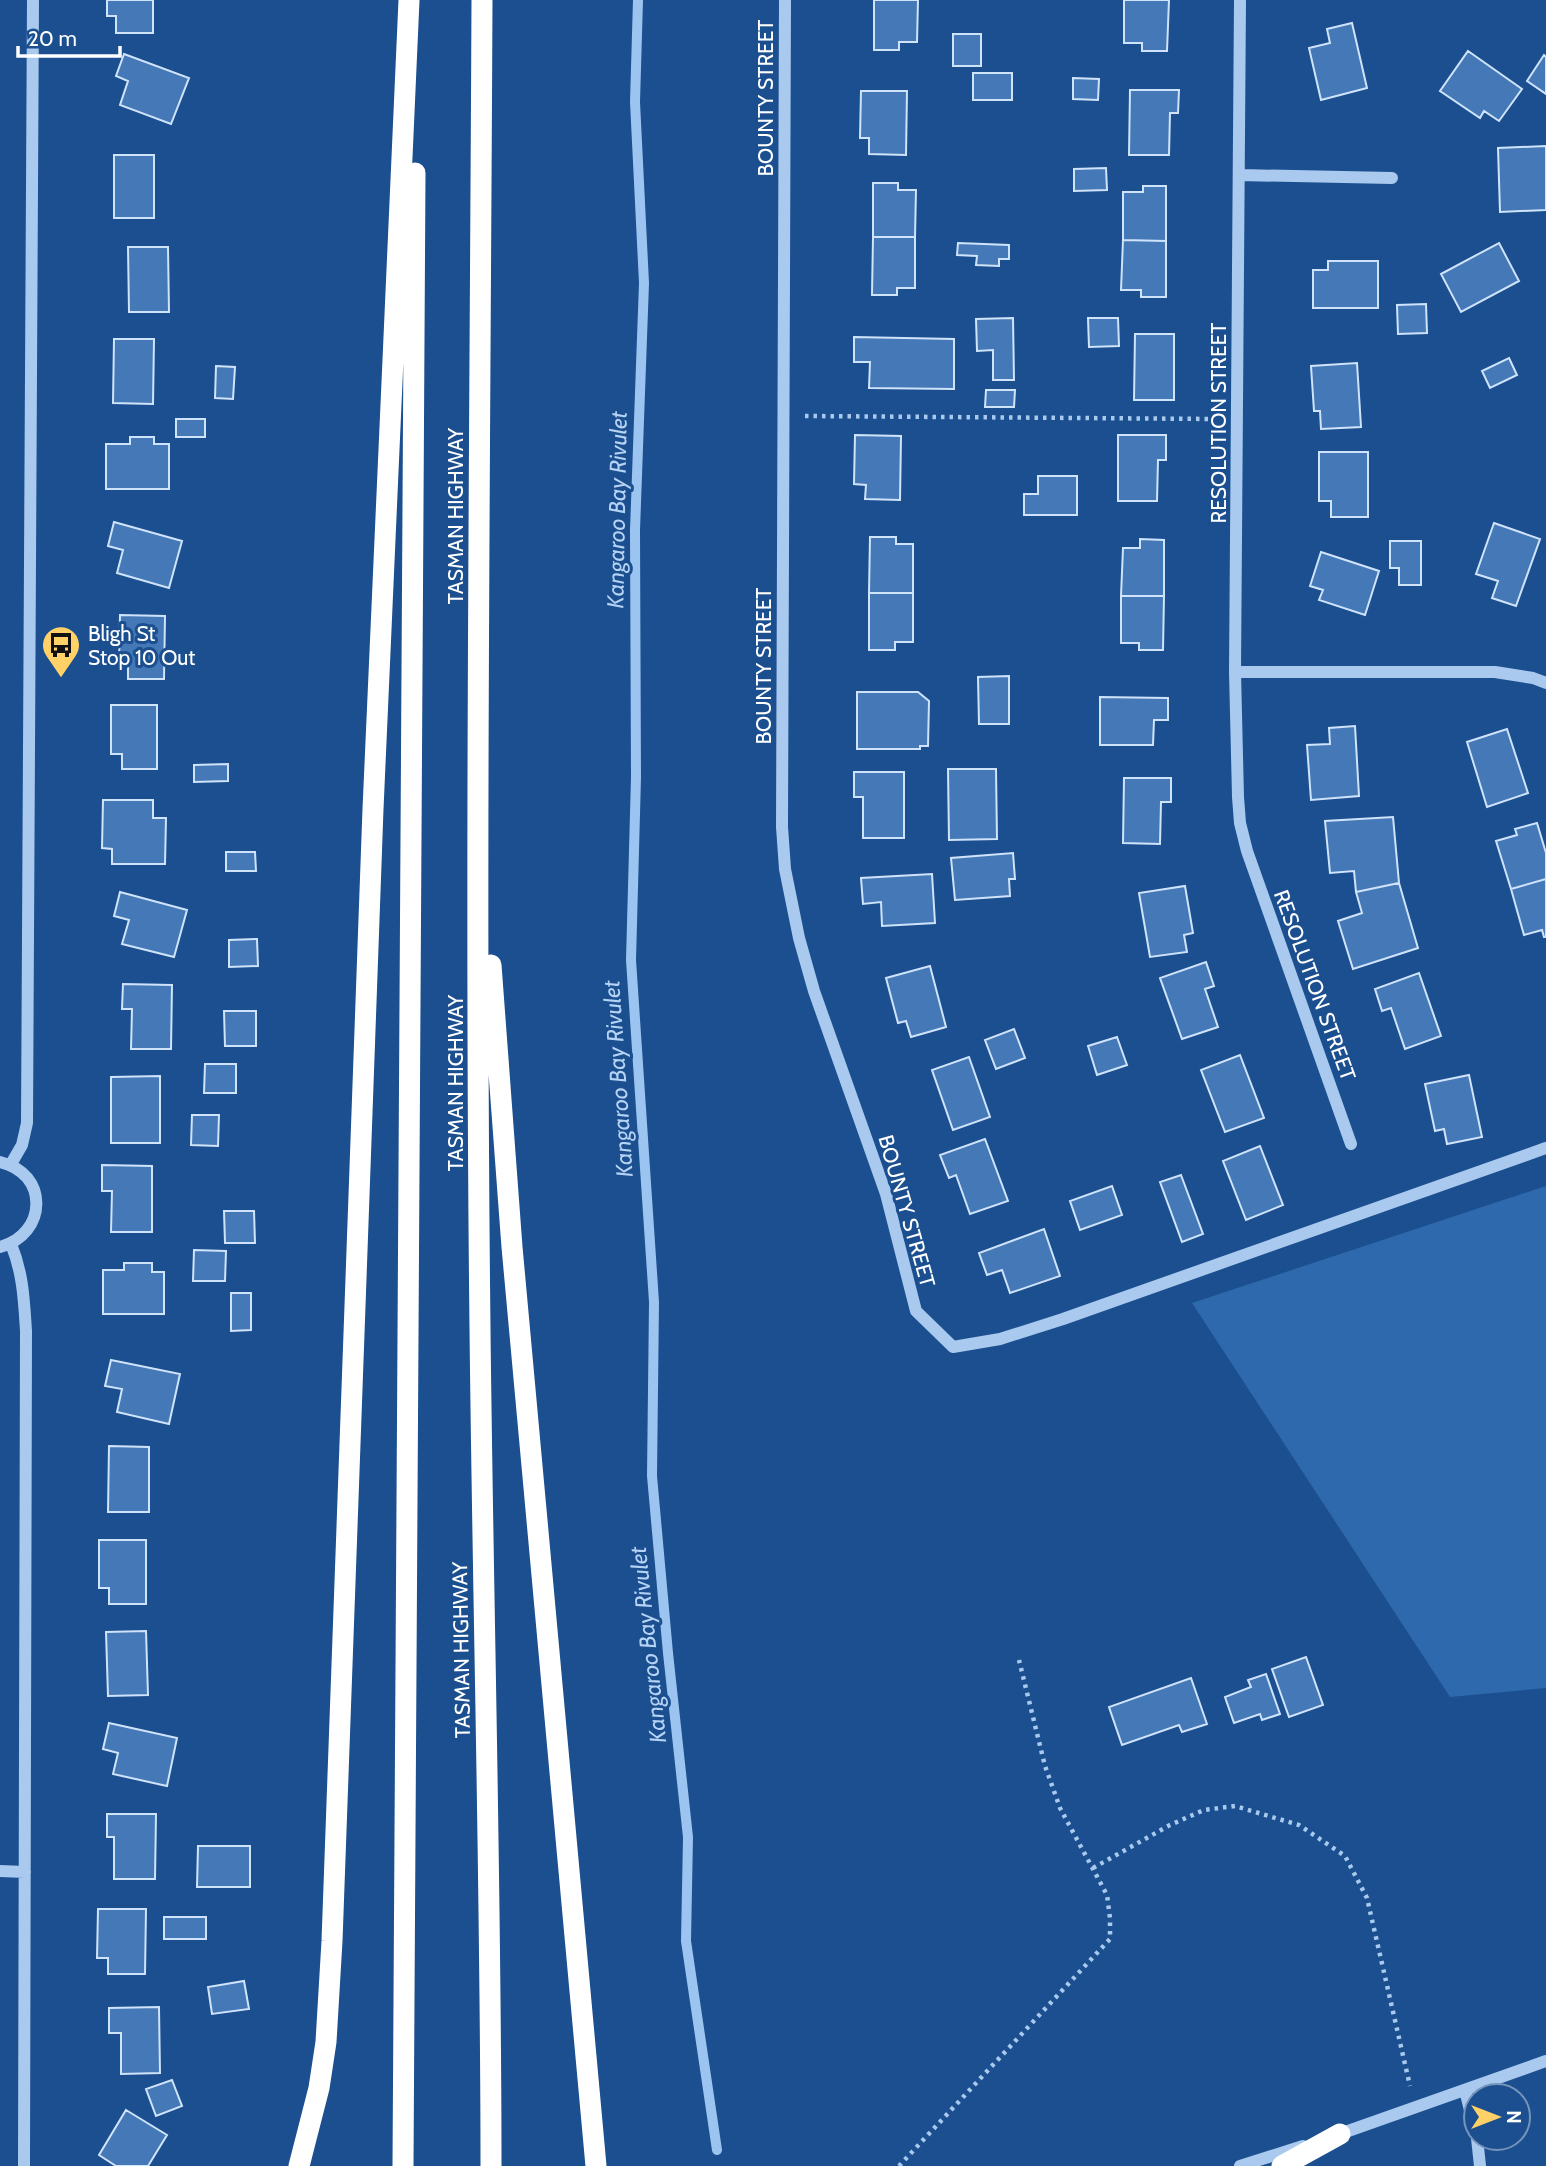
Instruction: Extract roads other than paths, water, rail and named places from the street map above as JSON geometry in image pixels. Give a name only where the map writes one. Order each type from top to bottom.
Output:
[{"type":"highway","points":[[299,2166],[319,2088],[326,2042],[331,1953],[374,795],[409,0]]},
{"type":"highway","name":"TASMAN HIGHWAY","points":[[403,2166],[415,251],[414,0]]},
{"type":"highway","name":"TASMAN HIGHWAY","points":[[482,0],[478,788],[480,1324],[490,1903],[491,2166]]},
{"type":"highway","points":[[478,788],[512,1247],[596,2166]]},
{"type":"highway","points":[[1282,2166],[1340,2134]]},
{"type":"street","points":[[24,2166],[26,1331],[19,1263],[5,1246],[22,1237],[31,1225],[36,1211],[36,1197],[31,1183],[22,1172],[5,1163],[22,1145],[27,1123],[33,0]]},
{"type":"street","name":"BOUNTY STREET","points":[[785,0],[782,416],[782,827],[785,869],[790,900],[814,991],[886,1194],[916,1311],[953,1347],[1000,1339],[1546,1148]]},
{"type":"street","name":"RESOLUTION STREET","points":[[1241,0],[1236,672],[1240,823],[1247,851],[1351,1144]]},
{"type":"street","points":[[1239,175],[1392,178]]},
{"type":"street","points":[[1236,672],[1495,672],[1534,678],[1546,683]]},
{"type":"street","points":[[0,1871],[25,1872]]},
{"type":"street","points":[[1487,2082],[1546,2061]]},
{"type":"street","points":[[1240,2166],[1462,2091]]},
{"type":"waterway","name":"Kangaroo Bay Rivulet","points":[[638,0],[635,102],[644,283],[635,530],[636,777],[631,960],[654,1302],[652,1476],[688,1837],[686,1941],[717,2150]]},
{"type":"place","name":"Bligh St Stop 10 Out","points":[[61,679]]}]
